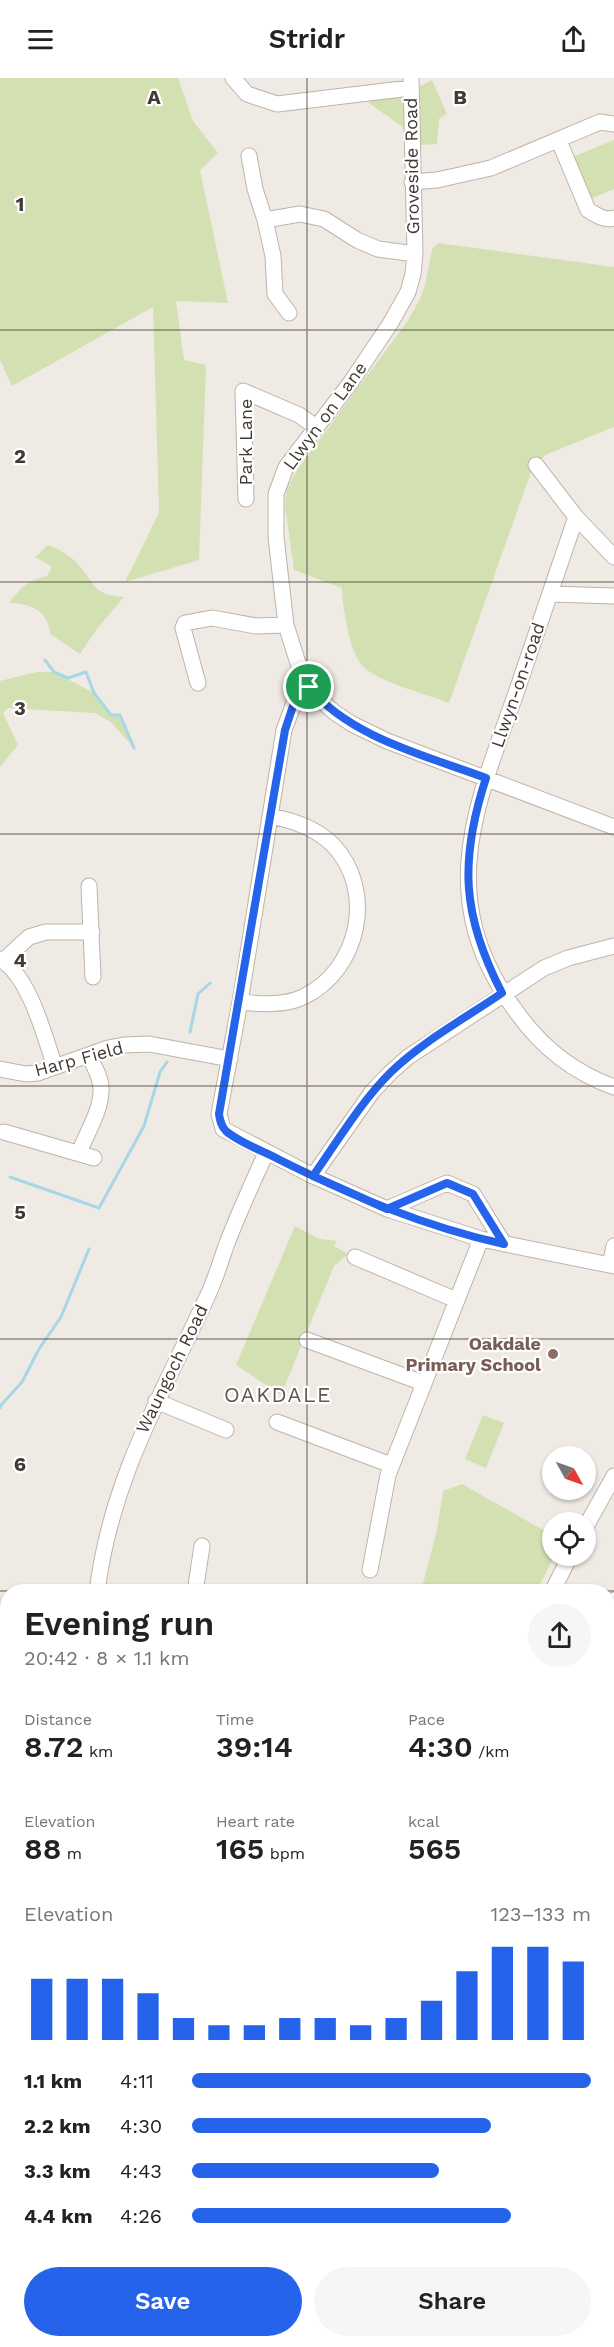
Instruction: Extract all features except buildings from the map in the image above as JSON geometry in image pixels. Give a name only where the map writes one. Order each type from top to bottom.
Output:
[{"type":"street","points":[[233,78],[247,94],[277,104],[411,83]]},
{"type":"street","name":"Groveside Road","points":[[411,83],[415,254]]},
{"type":"street","points":[[412,182],[437,180],[491,168],[600,122],[614,124]]},
{"type":"street","points":[[559,141],[588,210],[598,216],[614,218]]},
{"type":"street","points":[[249,156],[255,189],[273,256],[275,294],[289,313]]},
{"type":"street","points":[[265,220],[300,214],[324,219],[357,240],[378,249],[415,254]]},
{"type":"street","name":"Llwyn on Lane","points":[[415,254],[408,292],[390,324],[286,467],[276,495],[276,537],[286,625],[300,669],[309,687],[334,712],[352,724],[387,741],[614,827]]},
{"type":"street","name":"Park Lane","points":[[246,500],[243,391],[299,415],[316,428]]},
{"type":"street","points":[[536,465],[576,517],[614,557]]},
{"type":"street","name":"Llwyn-on-road","points":[[576,517],[486,778],[472,828],[468,857],[469,887],[471,912],[477,935],[487,964],[502,993],[519,1016],[551,1051],[586,1075],[614,1088]]},
{"type":"street","points":[[550,594],[614,596]]},
{"type":"street","points":[[198,683],[183,628],[185,623],[212,618],[256,627],[286,625]]},
{"type":"street","points":[[309,687],[294,703],[288,714],[219,1114],[220,1123],[228,1133],[266,1153],[387,1209],[481,1239],[612,1266],[614,1246]]},
{"type":"street","points":[[240,1002],[282,1003],[303,997],[338,968],[350,948],[356,928],[358,905],[356,883],[332,844],[297,822],[271,816]]},
{"type":"street","points":[[89,885],[93,977]]},
{"type":"street","points":[[55,1067],[31,1000],[14,972],[2,960],[29,937],[45,932],[92,932]]},
{"type":"street","points":[[313,1176],[372,1092],[408,1057],[502,993],[544,968],[568,958],[614,946]]},
{"type":"street","name":"Harp Field","points":[[0,1070],[26,1074],[38,1073],[108,1048],[149,1044],[230,1059]]},
{"type":"street","points":[[79,1153],[102,1092],[100,1081],[89,1056]]},
{"type":"street","points":[[4,1132],[94,1158]]},
{"type":"street","name":"Waungoch Road","points":[[99,1584],[115,1503],[130,1460],[210,1291],[231,1233],[266,1153]]},
{"type":"street","points":[[387,1209],[447,1183],[473,1194],[504,1244]]},
{"type":"street","points":[[370,1570],[392,1465],[481,1239]]},
{"type":"street","points":[[355,1257],[456,1300]]},
{"type":"street","points":[[307,1340],[423,1383]]},
{"type":"street","points":[[156,1401],[226,1430]]},
{"type":"street","points":[[277,1422],[392,1465]]},
{"type":"street","points":[[594,1512],[614,1476]]},
{"type":"street","points":[[196,1584],[202,1546]]},
{"type":"street","points":[[556,1584],[565,1566]]},
{"type":"green space","points":[[0,78],[178,78],[193,121],[218,153],[200,170],[228,303],[176,301],[184,360],[206,365],[199,560],[125,582],[159,513],[153,307],[12,386],[0,360]]},
{"type":"green space","points":[[432,80],[447,114],[439,119],[437,144],[420,145],[420,86]]},
{"type":"green space","points":[[396,95],[404,102],[404,128],[369,103],[370,98]]},
{"type":"green space","points":[[614,140],[614,189],[588,200],[570,158]]},
{"type":"green space","points":[[438,243],[614,267],[614,427],[545,455],[531,472],[449,703],[385,680],[361,664],[348,632],[342,588],[294,570],[285,505],[287,489],[297,470],[407,322],[420,299],[432,249]]},
{"type":"green space","points":[[48,545],[74,560],[100,591],[124,597],[96,630],[80,654],[50,634],[46,619],[37,610],[9,603],[25,585],[47,576],[52,567],[35,557]]},
{"type":"green space","points":[[37,672],[54,672],[94,693],[111,715],[120,715],[134,748],[111,722],[95,713],[8,708],[3,713],[18,745],[0,767],[0,681]]},
{"type":"green space","points":[[295,1226],[319,1239],[337,1241],[334,1246],[348,1254],[334,1266],[281,1395],[236,1365]]},
{"type":"green space","points":[[483,1415],[504,1423],[486,1468],[465,1459]]},
{"type":"green space","points":[[462,1484],[542,1529],[542,1566],[549,1566],[540,1584],[423,1584],[437,1530],[443,1491]]},
{"type":"waterway","points":[[45,660],[54,672],[68,678],[86,672],[94,693],[111,715],[120,715],[134,748]]},
{"type":"waterway","points":[[190,1032],[198,994],[210,983]]},
{"type":"waterway","points":[[10,1177],[99,1208],[144,1126],[160,1072],[167,1062]]},
{"type":"waterway","points":[[0,1408],[22,1382],[39,1349],[61,1317],[89,1249]]},
{"type":"place","name":"Oakdale Primary School","points":[[553,1354]]},
{"type":"district","name":"OAKDALE","points":[[278,1395]]},
{"type":"route","points":[[309,687],[294,703],[288,714],[219,1114],[220,1123],[228,1133],[266,1153],[311,1175],[387,1209],[481,1239],[504,1244],[473,1194],[447,1183],[387,1209],[313,1176],[372,1092],[390,1073],[408,1057],[502,993],[487,964],[477,935],[471,912],[469,887],[468,857],[472,828],[486,778],[387,741],[352,724],[317,698],[309,687]]}]
